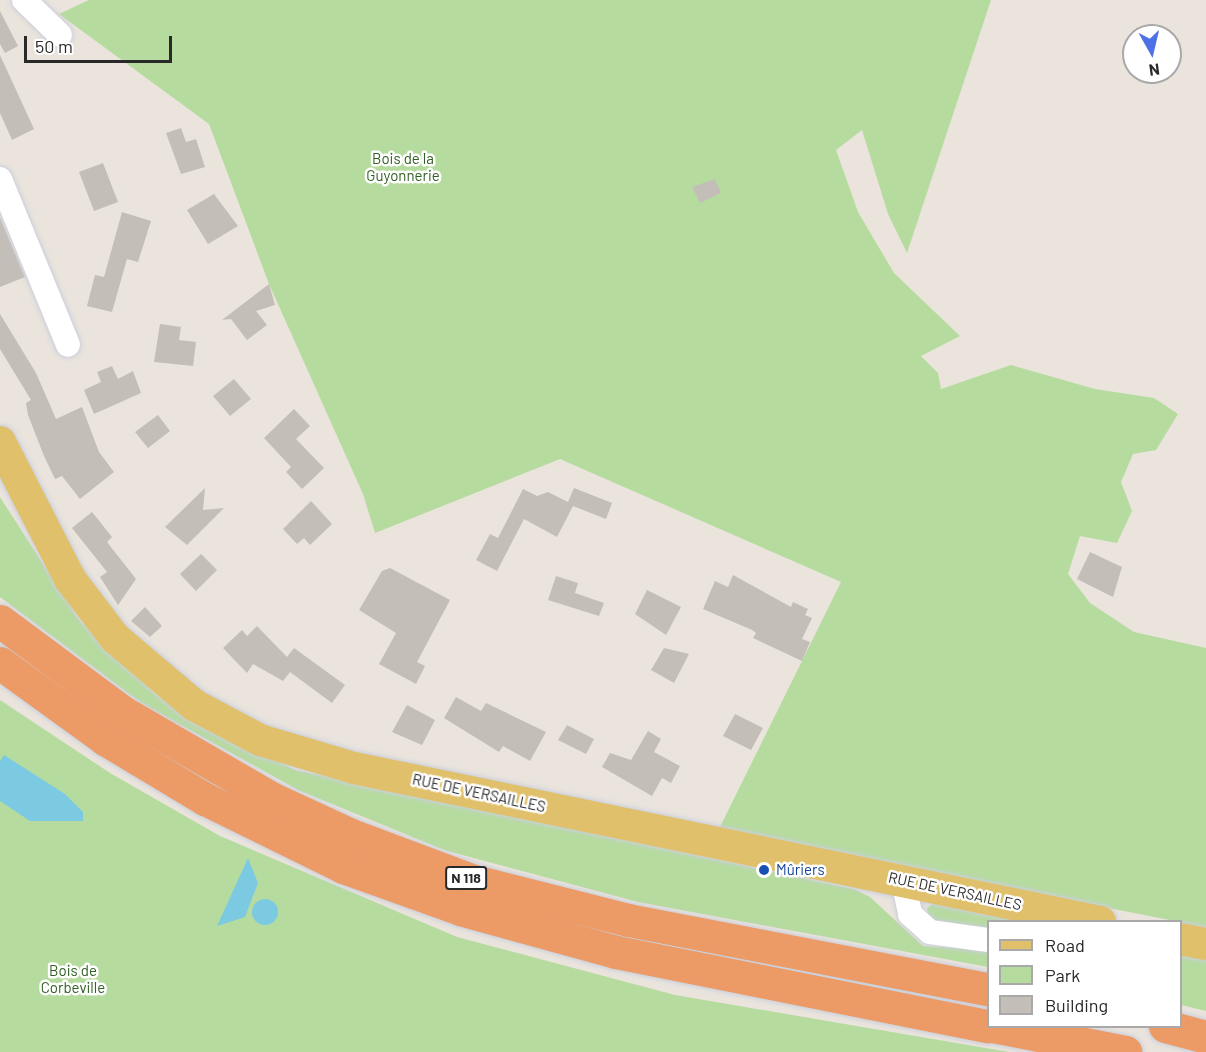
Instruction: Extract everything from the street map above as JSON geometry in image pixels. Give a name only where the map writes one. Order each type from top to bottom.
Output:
[{"type":"highway","name":"N 118","points":[[0,621],[122,711],[273,799],[362,839],[474,881],[627,920],[987,989]]},
{"type":"highway","name":"N 118","points":[[0,663],[105,739],[205,799],[343,867],[460,909],[616,952],[987,1025]]},
{"type":"highway","name":"N 118","points":[[1001,1028],[1125,1052]]},
{"type":"highway","points":[[1172,1028],[1206,1037]]},
{"type":"main road","name":"RUE DE VERSAILLES","points":[[0,442],[70,579],[115,638],[185,699],[260,740],[354,768],[1095,920]]},
{"type":"main road","points":[[1182,939],[1206,944]]},
{"type":"street","points":[[24,0],[60,35]]},
{"type":"street","points":[[0,179],[68,345]]},
{"type":"street","points":[[903,880],[910,914],[930,932],[987,940]]},
{"type":"green space","name":"Bois de la Guyonnerie","points":[[89,0],[991,0],[907,253],[888,214],[862,130],[836,150],[858,212],[894,273],[960,336],[921,356],[938,373],[941,389],[1011,365],[1095,389],[1154,398],[1178,414],[1156,450],[1133,454],[1121,482],[1132,511],[1117,543],[1080,536],[1068,574],[1090,603],[1134,632],[1206,648],[1206,930],[1182,923],[1182,920],[1170,920],[718,831],[841,582],[560,459],[375,533],[363,494],[269,284],[209,124],[59,14]]},
{"type":"green space","points":[[0,497],[79,620],[158,697],[295,770],[854,889],[870,897],[923,946],[987,950],[987,967],[638,902],[444,850],[298,790],[141,703],[0,597]]},
{"type":"green space","name":"Bois de Corbeville","points":[[0,700],[110,773],[220,836],[457,937],[675,995],[1009,1052],[0,1052]]},
{"type":"green space","points":[[934,903],[1028,920],[987,920],[987,933],[929,920],[927,908]]},
{"type":"green space","points":[[1182,952],[1206,959],[1206,1011],[1182,1005]]},
{"type":"water","points":[[4,755],[65,794],[83,812],[83,821],[30,821],[0,801],[0,761]]},
{"type":"water","points":[[248,858],[258,883],[245,917],[217,926]]},
{"type":"water","points":[[265,899],[274,903],[278,912],[274,921],[265,925],[256,921],[252,912],[256,903]]},
{"type":"building","points":[[0,11],[18,46],[5,53],[0,44]]},
{"type":"building","points":[[0,55],[34,129],[12,140],[0,113]]},
{"type":"building","points":[[181,128],[186,142],[196,139],[205,167],[181,174],[166,133]]},
{"type":"building","points":[[103,163],[118,202],[94,211],[79,172]]},
{"type":"building","points":[[715,179],[721,193],[700,203],[692,187]]},
{"type":"building","points":[[214,194],[238,226],[208,244],[187,210]]},
{"type":"building","points":[[122,212],[151,221],[138,262],[127,259],[112,312],[87,306],[95,275],[104,277]]},
{"type":"building","points":[[0,217],[25,277],[0,287]]},
{"type":"building","points":[[269,284],[275,305],[256,311],[267,325],[247,340],[231,319],[222,320]]},
{"type":"building","points":[[0,314],[36,373],[56,419],[82,407],[99,452],[114,472],[80,499],[62,476],[55,479],[44,456],[28,415],[26,403],[31,400],[0,349]]},
{"type":"building","points":[[160,324],[181,327],[179,340],[196,342],[193,366],[154,362]]},
{"type":"building","points":[[112,366],[118,379],[133,371],[141,393],[94,414],[84,390],[101,382],[97,372]]},
{"type":"building","points":[[234,379],[251,399],[230,416],[213,396]]},
{"type":"building","points":[[294,409],[310,426],[296,439],[324,468],[302,489],[286,472],[291,467],[264,438]]},
{"type":"building","points":[[158,415],[170,431],[148,448],[135,432]]},
{"type":"building","points":[[205,488],[203,510],[224,508],[187,545],[165,527]]},
{"type":"building","points":[[574,488],[612,503],[606,519],[573,506],[557,537],[524,519],[497,571],[476,560],[490,534],[498,538],[523,489],[537,496],[548,492],[568,502]]},
{"type":"building","points":[[311,501],[332,524],[310,545],[304,538],[297,544],[283,529]]},
{"type":"building","points":[[92,512],[112,537],[107,542],[136,579],[118,605],[100,577],[107,572],[72,528]]},
{"type":"building","points":[[1090,552],[1122,567],[1113,597],[1077,579]]},
{"type":"building","points":[[201,554],[217,570],[196,591],[180,574]]},
{"type":"building","points":[[390,568],[450,600],[417,662],[425,666],[416,684],[379,664],[396,633],[359,610],[382,571]]},
{"type":"building","points":[[733,575],[791,607],[793,602],[808,609],[805,615],[812,618],[802,639],[810,642],[802,661],[753,638],[756,633],[752,630],[703,609],[715,581],[728,587]]},
{"type":"building","points":[[556,576],[578,583],[575,593],[604,603],[599,616],[548,600]]},
{"type":"building","points":[[647,590],[681,607],[666,635],[635,614]]},
{"type":"building","points":[[145,607],[162,626],[150,637],[131,621]]},
{"type":"building","points":[[257,626],[287,657],[294,648],[345,685],[332,703],[290,672],[283,681],[253,664],[247,673],[223,648],[242,630],[247,636]]},
{"type":"building","points":[[664,648],[689,654],[674,683],[651,670]]},
{"type":"building","points":[[456,697],[481,711],[486,703],[546,732],[530,761],[503,746],[499,752],[444,718]]},
{"type":"building","points":[[407,705],[435,720],[422,745],[392,732]]},
{"type":"building","points":[[735,714],[763,728],[751,750],[723,736]]},
{"type":"building","points":[[567,725],[594,739],[586,754],[558,740]]},
{"type":"building","points":[[648,731],[661,739],[654,752],[680,766],[671,783],[662,778],[652,796],[602,767],[610,753],[631,760]]},
{"type":"place","name":"Mûriers","points":[[764,870]]}]
